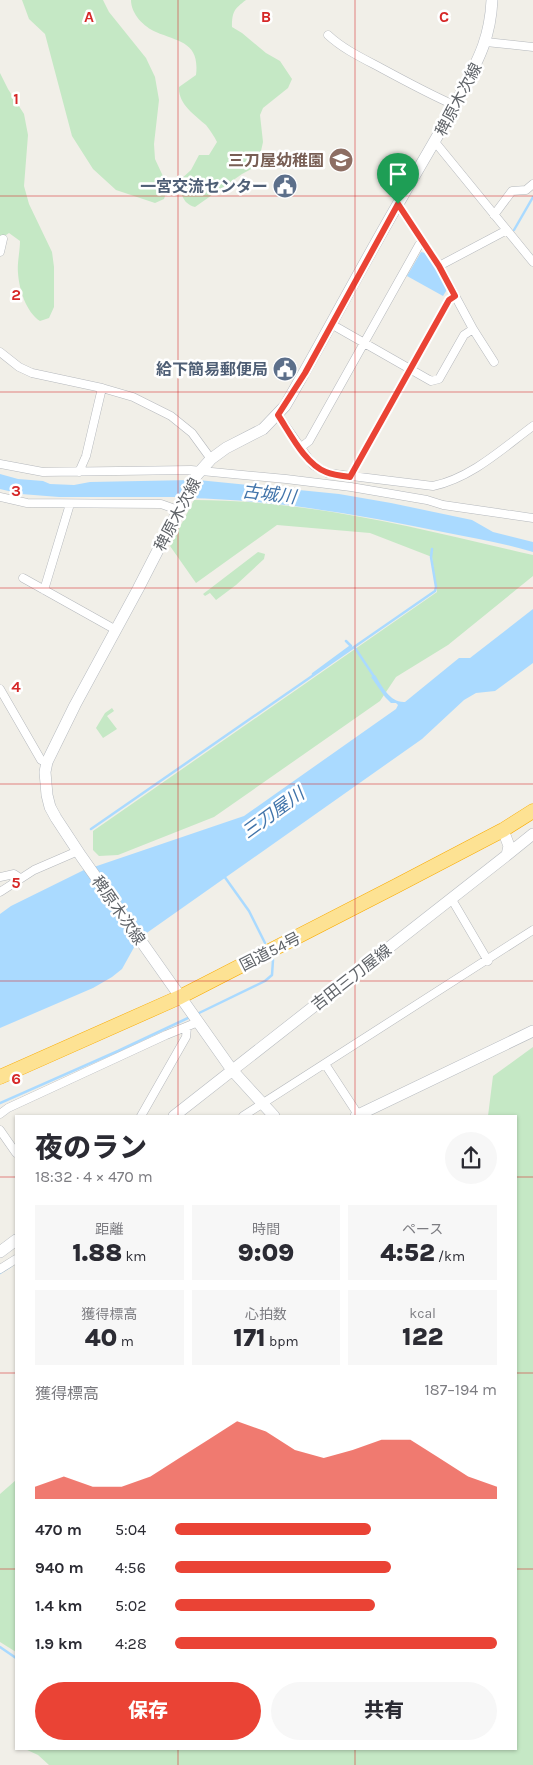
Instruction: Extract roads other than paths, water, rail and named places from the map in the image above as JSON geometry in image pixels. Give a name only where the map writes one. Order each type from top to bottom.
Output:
[{"type":"highway","name":"国道54号","points":[[0,1077],[180,997],[503,830],[533,811]]},
{"type":"main road","name":"稗原木次線","points":[[267,1108],[232,1070],[194,1023],[190,1010],[79,854],[50,807],[46,784],[47,762],[75,705],[198,473],[226,448],[263,429],[278,415],[290,398],[398,204],[435,142],[486,42],[491,19],[492,0]]},
{"type":"main road","points":[[503,830],[509,846],[507,855]]},
{"type":"main road","name":"吉田三刀屋線","points":[[175,1115],[533,834]]},
{"type":"main road","points":[[360,1115],[533,1031]]},
{"type":"main road","points":[[0,1252],[15,1241]]},
{"type":"street","points":[[328,35],[335,42],[358,56],[416,88],[454,105]]},
{"type":"street","points":[[486,42],[533,47]]},
{"type":"street","points":[[435,142],[533,262]]},
{"type":"street","points":[[494,215],[512,191],[526,190],[533,184]]},
{"type":"street","points":[[398,204],[439,266],[473,329],[494,362]]},
{"type":"street","points":[[439,266],[507,230]]},
{"type":"street","points":[[0,252],[2,239]]},
{"type":"street","points":[[300,448],[309,441],[419,245],[423,242]]},
{"type":"street","points":[[350,477],[449,300],[455,296]]},
{"type":"street","points":[[331,324],[431,382],[437,381],[441,376],[464,335],[473,329]]},
{"type":"street","points":[[0,352],[19,367],[32,373],[102,388],[133,397],[172,416],[192,433],[212,459]]},
{"type":"street","points":[[79,472],[86,456],[102,388]]},
{"type":"street","points":[[278,415],[313,465],[320,469],[334,475],[433,486],[444,484],[471,472],[533,426]]},
{"type":"street","points":[[0,464],[43,472],[198,473],[351,487],[427,500],[443,505],[533,518]]},
{"type":"street","points":[[0,498],[27,503],[161,504],[180,506]]},
{"type":"street","points":[[44,590],[70,504]]},
{"type":"street","points":[[24,578],[116,630]]},
{"type":"street","points":[[0,689],[41,760],[47,762]]},
{"type":"street","points":[[0,892],[20,878],[79,854]]},
{"type":"street","points":[[0,877],[14,874],[20,878]]},
{"type":"street","points":[[451,898],[488,960]]},
{"type":"street","points":[[246,1115],[267,1108],[324,1064],[533,930]]},
{"type":"street","points":[[0,1114],[8,1108],[194,1023]]},
{"type":"street","points":[[142,1115],[194,1023]]},
{"type":"street","points":[[324,1064],[357,1115]]},
{"type":"street","points":[[0,1130],[15,1152]]},
{"type":"street","points":[[0,1269],[15,1260]]},
{"type":"water","points":[[421,252],[425,253],[448,288],[443,296],[407,276]]},
{"type":"water","points":[[0,474],[18,479],[43,481],[50,484],[74,485],[90,482],[192,480],[181,497],[59,497],[21,494],[0,489]]},
{"type":"water","name":"古城川","points":[[198,480],[339,494],[472,520],[493,532],[533,542],[533,552],[491,541],[351,515],[286,505],[188,498]]},
{"type":"water","name":"三刀屋川","points":[[533,609],[533,663],[495,691],[476,693],[464,700],[422,739],[141,937],[91,868],[244,816],[396,709],[398,705],[391,703],[385,697],[371,677],[375,675],[384,689],[395,700],[405,702],[459,658],[470,658]]},
{"type":"water","points":[[86,869],[137,942],[122,969],[112,977],[93,988],[0,1028],[0,914],[11,906]]},
{"type":"waterway","points":[[514,230],[533,197]]},
{"type":"waterway","points":[[91,829],[435,591],[431,557],[432,549]]},
{"type":"waterway","points":[[313,674],[351,646],[346,641]]},
{"type":"waterway","points":[[355,648],[375,678]]},
{"type":"waterway","points":[[224,876],[249,911],[265,943]]},
{"type":"waterway","points":[[197,1014],[265,981],[272,975],[273,960]]},
{"type":"waterway","points":[[0,1103],[190,1017]]},
{"type":"waterway","points":[[0,1273],[11,1266]]},
{"type":"waterway","points":[[0,1647],[15,1657]]},
{"type":"place","name":"三刀屋幼稚園","points":[[341,160]]},
{"type":"place","name":"一宮交流センター","points":[[285,186]]},
{"type":"place","name":"給下簡易郵便局","points":[[285,369]]}]
